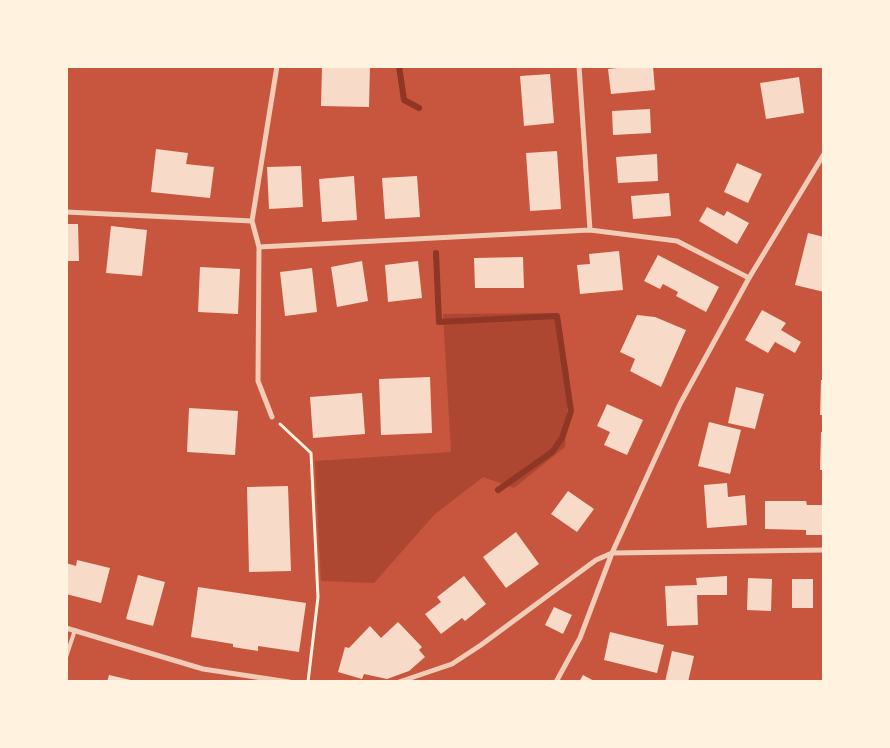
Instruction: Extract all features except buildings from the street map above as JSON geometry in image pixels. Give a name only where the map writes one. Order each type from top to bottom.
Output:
[{"type":"street","points":[[272,417],[258,381],[260,247],[252,221],[277,66]]},
{"type":"street","points":[[579,66],[590,230]]},
{"type":"street","points":[[556,682],[580,638],[612,553],[680,404],[750,278],[824,154]]},
{"type":"street","points":[[66,212],[252,221]]},
{"type":"street","points":[[260,247],[590,230],[677,241],[750,278]]},
{"type":"street","points":[[399,682],[452,664],[481,645],[596,560],[612,553],[824,550]]},
{"type":"street","points":[[66,628],[202,669],[289,682]]},
{"type":"lane","points":[[66,657],[75,630]]},
{"type":"path","points":[[272,417],[311,453],[318,598],[308,682]]},
{"type":"shaded area","points":[[555,313],[569,373],[565,447],[514,488],[483,477],[434,515],[374,583],[321,581],[315,461],[451,452],[443,314]]},
{"type":"waterway","points":[[399,66],[404,100],[419,108]]},
{"type":"waterway","points":[[436,253],[439,322],[557,316],[571,411],[562,438],[552,452],[498,490]]}]
